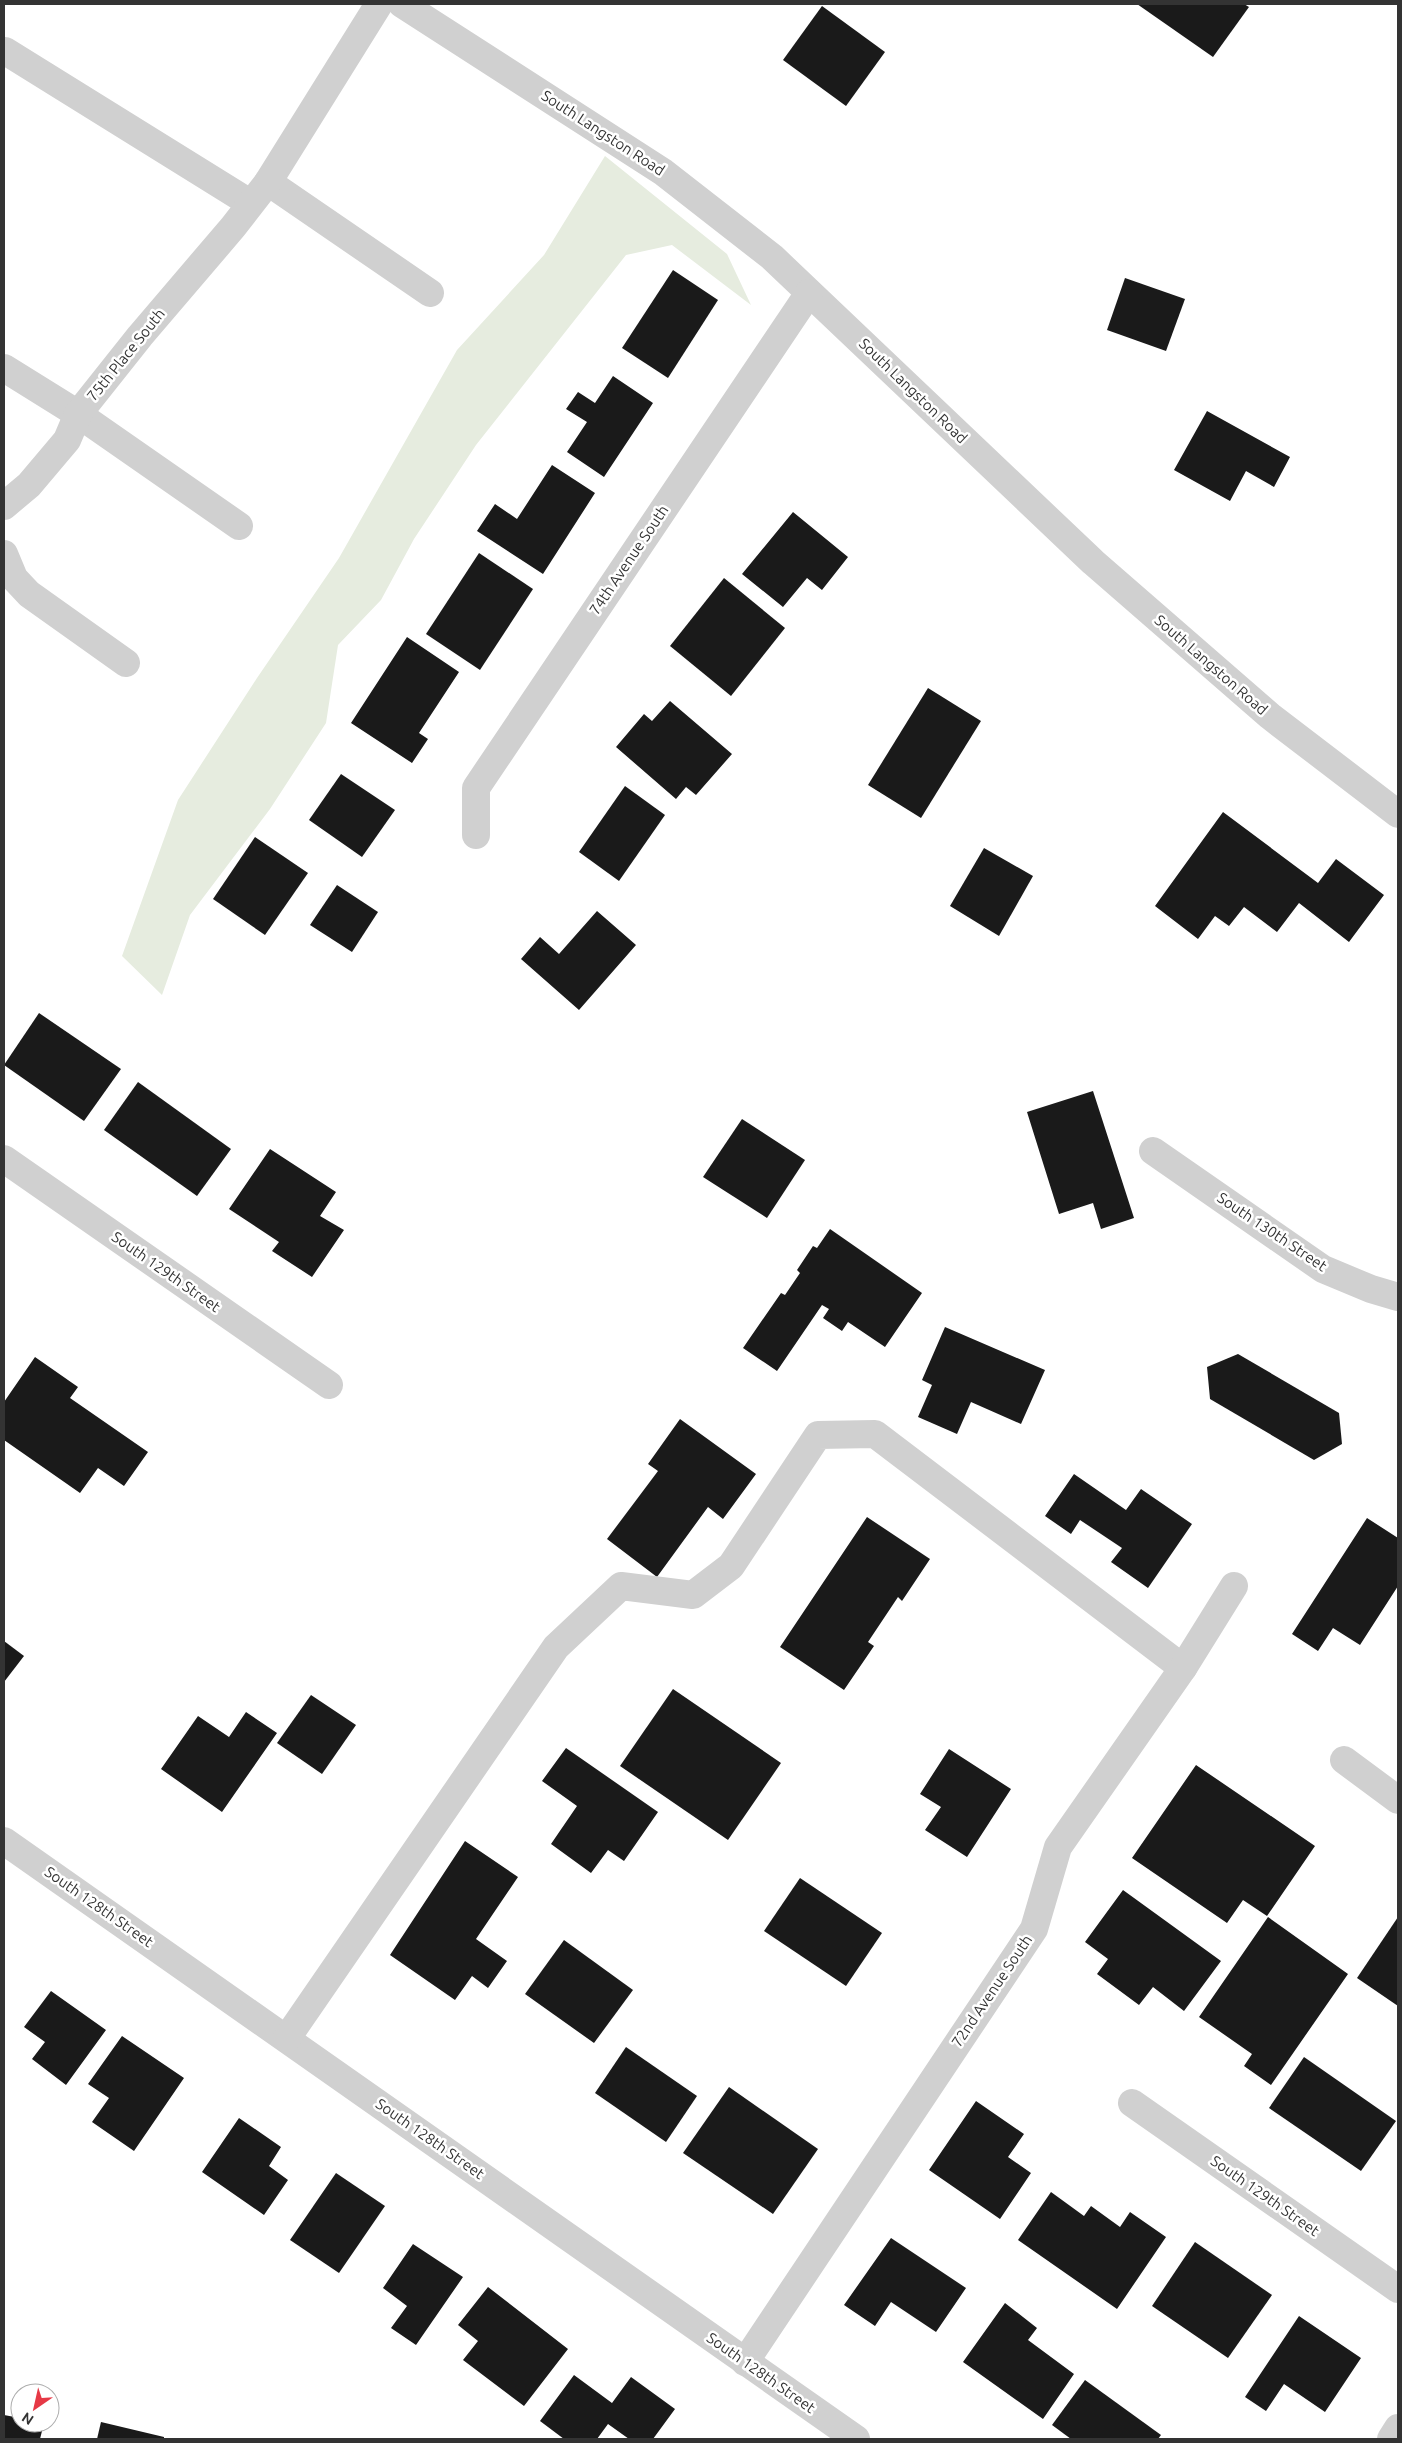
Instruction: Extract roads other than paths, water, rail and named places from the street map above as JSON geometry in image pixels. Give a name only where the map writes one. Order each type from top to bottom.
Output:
[{"type":"street","name":"75th Place South","points":[[4,506],[29,485],[67,440],[78,414],[268,182],[379,4]]},
{"type":"street","name":"South Langston Road","points":[[402,4],[663,172],[772,257],[1093,562],[1270,716],[1398,814]]},
{"type":"street","points":[[4,51],[250,203]]},
{"type":"street","points":[[268,182],[430,293]]},
{"type":"street","name":"74th Avenue South","points":[[476,834],[476,788],[809,293]]},
{"type":"street","points":[[4,368],[78,414],[239,526]]},
{"type":"street","points":[[4,554],[14,578],[29,594],[126,664]]},
{"type":"street","name":"South 130th Street","points":[[1154,1151],[1323,1268],[1371,1289],[1398,1297]]},
{"type":"street","name":"South 129th Street","points":[[4,1159],[329,1385]]},
{"type":"street","points":[[287,2038],[556,1647],[620,1586],[693,1595],[730,1566],[818,1435],[876,1434],[1183,1668]]},
{"type":"street","name":"72nd Avenue South","points":[[745,2362],[1034,1929],[1058,1847],[1183,1668],[1234,1586]]},
{"type":"street","points":[[1344,1760],[1398,1800]]},
{"type":"street","name":"South 128th Street","points":[[4,1841],[856,2439]]},
{"type":"street","name":"South 129th Street","points":[[1132,2103],[1398,2289]]},
{"type":"street","points":[[1391,2439],[1398,2428]]}]
